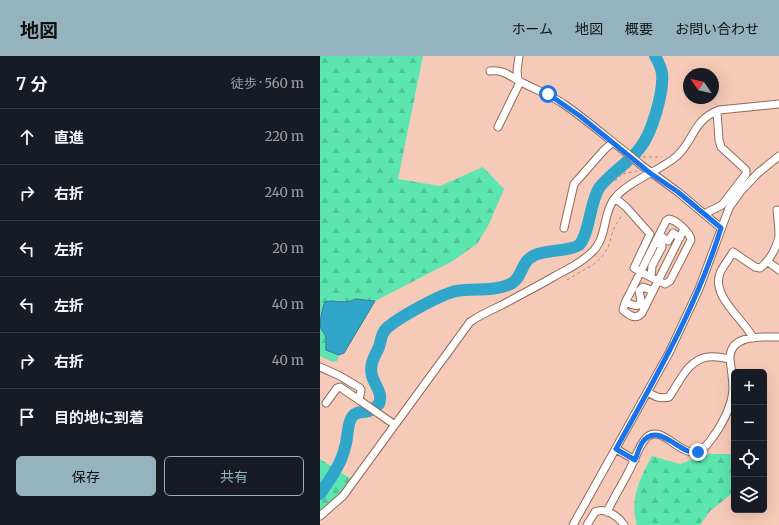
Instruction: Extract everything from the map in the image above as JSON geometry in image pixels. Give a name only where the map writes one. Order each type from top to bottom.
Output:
[{"type":"street","points":[[498,127],[519,81],[519,56]]},
{"type":"street","points":[[490,71],[505,73],[548,94],[564,104],[628,154],[641,168],[678,192],[721,228]]},
{"type":"street","points":[[320,516],[343,496],[393,424],[470,322],[484,313],[579,263],[595,250],[602,238],[609,209],[615,198],[631,185],[668,162],[682,151],[696,127],[710,114],[717,111],[779,104]]},
{"type":"street","points":[[704,214],[722,205],[746,174],[746,170],[720,147],[718,140],[717,111]]},
{"type":"street","points":[[564,228],[574,184],[613,142]]},
{"type":"street","points":[[575,524],[669,353],[691,306],[729,208],[737,197],[766,166],[779,156]]},
{"type":"street","points":[[615,198],[626,207],[650,234],[634,268],[641,272],[658,281],[665,284],[670,281],[691,240],[690,236],[684,229],[672,219],[666,221],[657,238],[641,272],[626,302],[623,310],[634,317],[639,316],[642,313],[658,281],[669,258],[684,229]]},
{"type":"street","points":[[753,338],[747,328],[728,305],[719,290],[718,281],[720,274],[733,252],[755,267],[760,268],[767,261],[778,238],[777,210]]},
{"type":"street","points":[[657,238],[668,241],[673,233],[680,238]]},
{"type":"street","points":[[651,277],[652,266],[662,247],[657,238]]},
{"type":"street","points":[[659,252],[669,258]]},
{"type":"street","points":[[767,261],[779,270]]},
{"type":"street","points":[[626,302],[637,306],[641,300],[638,291],[643,287],[653,291]]},
{"type":"street","points":[[741,341],[747,328]]},
{"type":"street","points":[[607,512],[635,460],[642,443],[647,437],[652,434],[658,435],[690,452],[698,452],[705,448],[727,413],[731,400],[733,389],[730,359],[733,347],[741,341],[753,338],[779,337]]},
{"type":"street","points":[[648,392],[656,397],[669,397],[690,365],[701,358],[709,357],[730,359]]},
{"type":"street","points":[[320,366],[360,388],[360,401]]},
{"type":"street","points":[[326,403],[337,388],[340,387],[393,424]]},
{"type":"street","points":[[616,449],[635,460]]},
{"type":"street","points":[[587,525],[595,512],[602,510],[618,517],[624,525]]},
{"type":"path","points":[[622,174],[641,168]]},
{"type":"green space","points":[[320,56],[423,56],[398,179],[440,186],[483,167],[504,189],[489,224],[477,244],[451,262],[375,301],[363,299],[350,302],[336,300],[321,311],[320,318]]},
{"type":"green space","points":[[320,322],[326,339],[326,347],[333,353],[339,355],[337,361],[333,362],[320,356]]},
{"type":"green space","points":[[708,454],[731,454],[731,494],[710,511],[700,525],[637,525],[634,507],[635,498],[643,473],[652,456],[680,464]]},
{"type":"green space","points":[[320,459],[351,479],[338,497],[320,512]]},
{"type":"water","points":[[355,299],[375,301],[344,353],[339,355],[326,350],[326,338],[320,327],[321,314],[325,302],[348,302]]},
{"type":"waterway","points":[[320,494],[335,472],[341,460],[346,444],[350,420],[357,413],[369,411],[379,404],[380,396],[372,376],[371,368],[382,336],[390,325],[408,313],[441,296],[463,290],[488,289],[508,285],[517,279],[526,262],[535,255],[579,245],[585,234],[593,202],[599,188],[636,153],[649,133],[659,101],[662,81],[662,71],[655,56]]},
{"type":"route","points":[[548,94],[580,116],[650,173],[678,192],[721,228],[699,288],[669,353],[616,449],[635,460],[642,443],[652,434],[665,438],[690,452],[698,452]]}]
